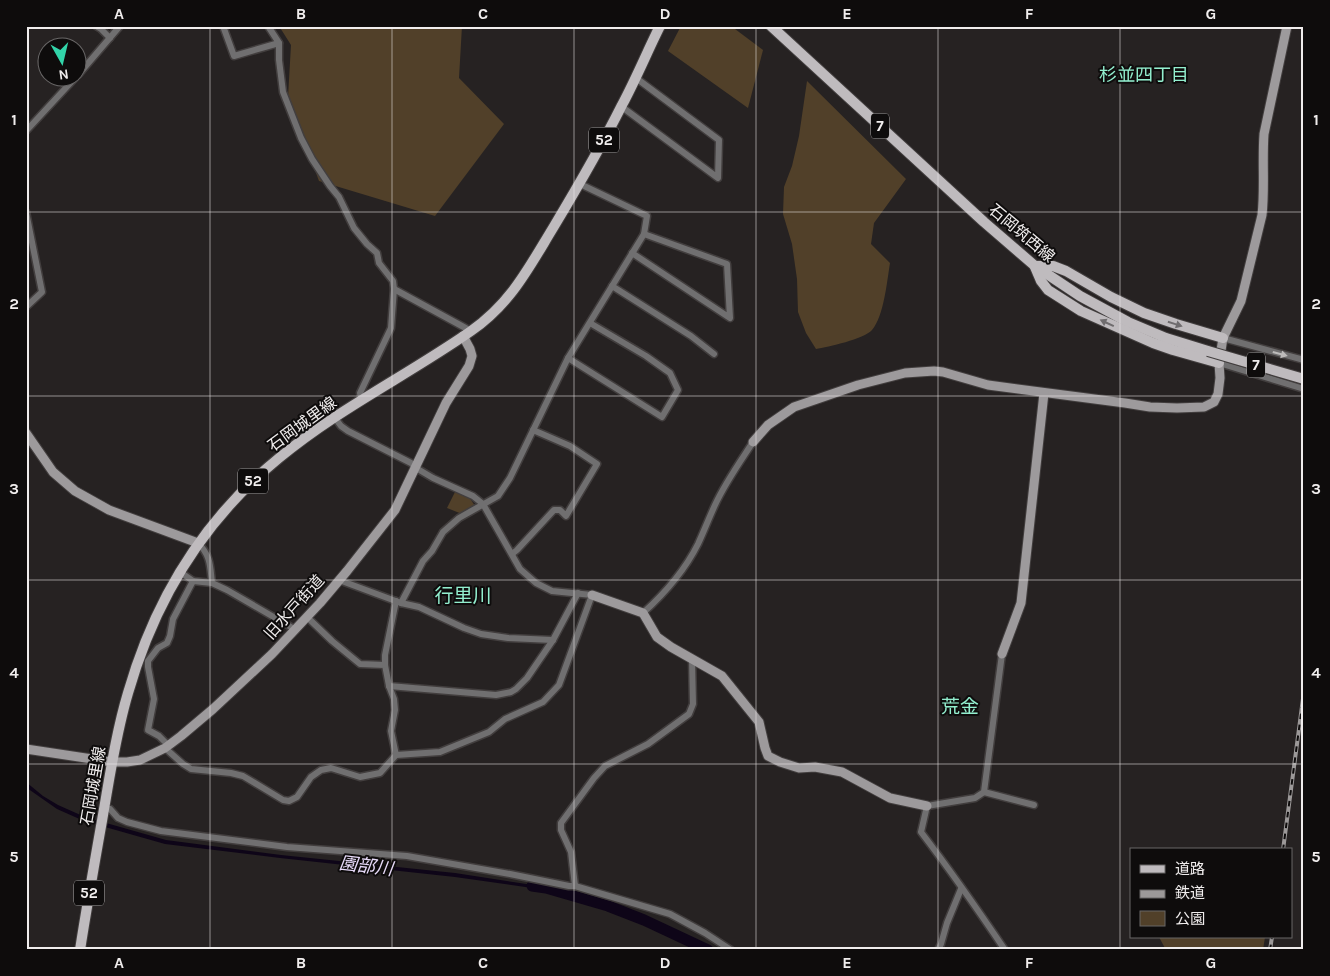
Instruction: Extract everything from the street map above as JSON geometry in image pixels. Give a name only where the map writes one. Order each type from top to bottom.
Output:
[{"type":"main road","name":"石岡城里線","points":[[80,950],[112,762],[126,701],[140,654],[154,621],[198,543],[228,507],[266,470],[296,445],[467,334],[497,310],[521,282],[580,184],[622,107],[660,26]]},
{"type":"main road","name":"石岡筑西線","points":[[771,26],[984,222],[1035,266],[1080,296],[1128,322],[1166,338],[1304,379]]},
{"type":"main road","points":[[1219,363],[1153,343],[1081,311],[1048,290],[1041,281],[1035,266],[1053,266],[1066,271],[1111,297],[1144,313],[1223,338]]},
{"type":"street","points":[[96,26],[110,38]]},
{"type":"street","points":[[88,63],[120,26]]},
{"type":"street","points":[[223,26],[234,56],[279,43]]},
{"type":"street","points":[[268,26],[279,43],[283,92],[301,138],[312,160],[339,197],[354,228],[366,244],[377,253],[380,263],[393,281],[391,328],[360,393],[362,401]]},
{"type":"street","points":[[643,613],[655,603],[682,569],[697,545],[715,504],[753,442],[768,425],[794,406],[858,385],[905,373],[934,371],[988,386],[1125,403],[1150,408],[1204,407],[1214,402],[1218,394],[1219,363],[1223,338],[1241,301],[1262,216],[1262,152],[1264,134],[1287,26]]},
{"type":"street","points":[[622,107],[718,178],[718,140],[636,78]]},
{"type":"street","points":[[26,131],[66,88]]},
{"type":"street","points":[[396,755],[391,732],[395,710],[394,699],[389,686],[385,655],[398,602],[423,561],[444,532],[459,518],[498,496],[509,480],[568,358],[644,234],[647,216],[580,184]]},
{"type":"street","points":[[26,212],[42,292],[26,307]]},
{"type":"street","points":[[632,253],[730,318],[726,264],[644,234]]},
{"type":"street","points":[[612,286],[691,336],[714,354]]},
{"type":"street","points":[[394,289],[467,334]]},
{"type":"street","points":[[568,358],[662,417],[678,390],[670,374],[646,356],[590,323]]},
{"type":"street","name":"旧水戸街道","points":[[26,749],[112,762],[140,760],[167,746],[213,709],[272,654],[296,630],[347,572],[395,510],[446,403],[469,366],[472,356],[467,334]]},
{"type":"street","points":[[1223,338],[1304,360]]},
{"type":"street","points":[[1219,363],[1304,389]]},
{"type":"street","points":[[984,792],[1002,654],[1021,603],[1044,393]]},
{"type":"street","points":[[335,418],[348,431],[411,463],[433,478],[473,496],[483,504],[520,569],[536,583],[552,591],[592,595],[643,613],[657,637],[722,676],[759,722],[768,756],[799,768],[815,767],[842,772],[890,798],[927,806],[975,798],[984,792],[1034,805]]},
{"type":"street","points":[[512,554],[518,550],[554,510],[560,510],[566,516],[597,464],[570,446],[533,430]]},
{"type":"street","points":[[26,433],[53,472],[75,491],[109,510],[198,543],[208,557],[212,583]]},
{"type":"street","points":[[180,572],[193,581],[212,583],[227,590],[296,630]]},
{"type":"street","points":[[339,580],[398,602],[419,607],[481,634],[508,638],[552,640]]},
{"type":"street","points":[[193,581],[173,620],[167,643],[158,648],[148,661],[154,699],[148,730],[159,736],[183,764],[191,769],[243,776],[283,800],[290,801],[297,797],[311,777],[320,770],[331,768],[360,777],[380,773],[396,755],[440,752],[489,732],[505,719],[543,702],[559,685],[592,595]]},
{"type":"street","points":[[389,686],[496,695],[511,692],[527,678],[552,640],[578,593]]},
{"type":"street","points":[[307,617],[360,664],[385,665]]},
{"type":"street","points":[[575,886],[571,852],[561,830],[561,823],[605,766],[648,744],[689,714],[693,704],[692,659]]},
{"type":"street","points":[[927,806],[921,832],[961,889],[970,898],[1004,950]]},
{"type":"street","points":[[104,811],[110,809],[118,818],[127,822],[161,831],[287,847],[407,856],[575,886],[670,914],[731,950]]},
{"type":"street","points":[[938,950],[961,889]]},
{"type":"green space","points":[[279,26],[462,26],[459,78],[504,124],[435,216],[319,181],[288,97],[291,45]]},
{"type":"green space","points":[[681,26],[731,26],[763,50],[748,108],[668,51]]},
{"type":"green space","points":[[807,81],[906,179],[874,223],[871,244],[890,263],[884,298],[876,324],[872,330],[862,336],[816,349],[806,333],[798,312],[797,279],[792,244],[783,214],[784,187],[792,166],[799,136]]},
{"type":"green space","points":[[456,490],[469,497],[475,506],[462,514],[447,508]]},
{"type":"green space","points":[[1160,938],[1265,938],[1263,950],[1166,950]]},
{"type":"water","points":[[26,782],[58,805],[85,817],[166,840],[281,855],[455,873],[546,887],[546,890],[455,877],[165,844],[84,821],[57,809],[27,788]]},
{"type":"waterway","name":"園部川","points":[[532,886],[546,888],[608,906],[644,920],[708,950]]},
{"type":"railway","points":[[1283,848],[1304,691]]},
{"type":"railway","points":[[1270,950],[1272,938]]},
{"type":"district","name":"杉並四丁目","points":[[1144,75]]},
{"type":"district","name":"行里川","points":[[463,596]]},
{"type":"district","name":"荒金","points":[[960,707]]}]
